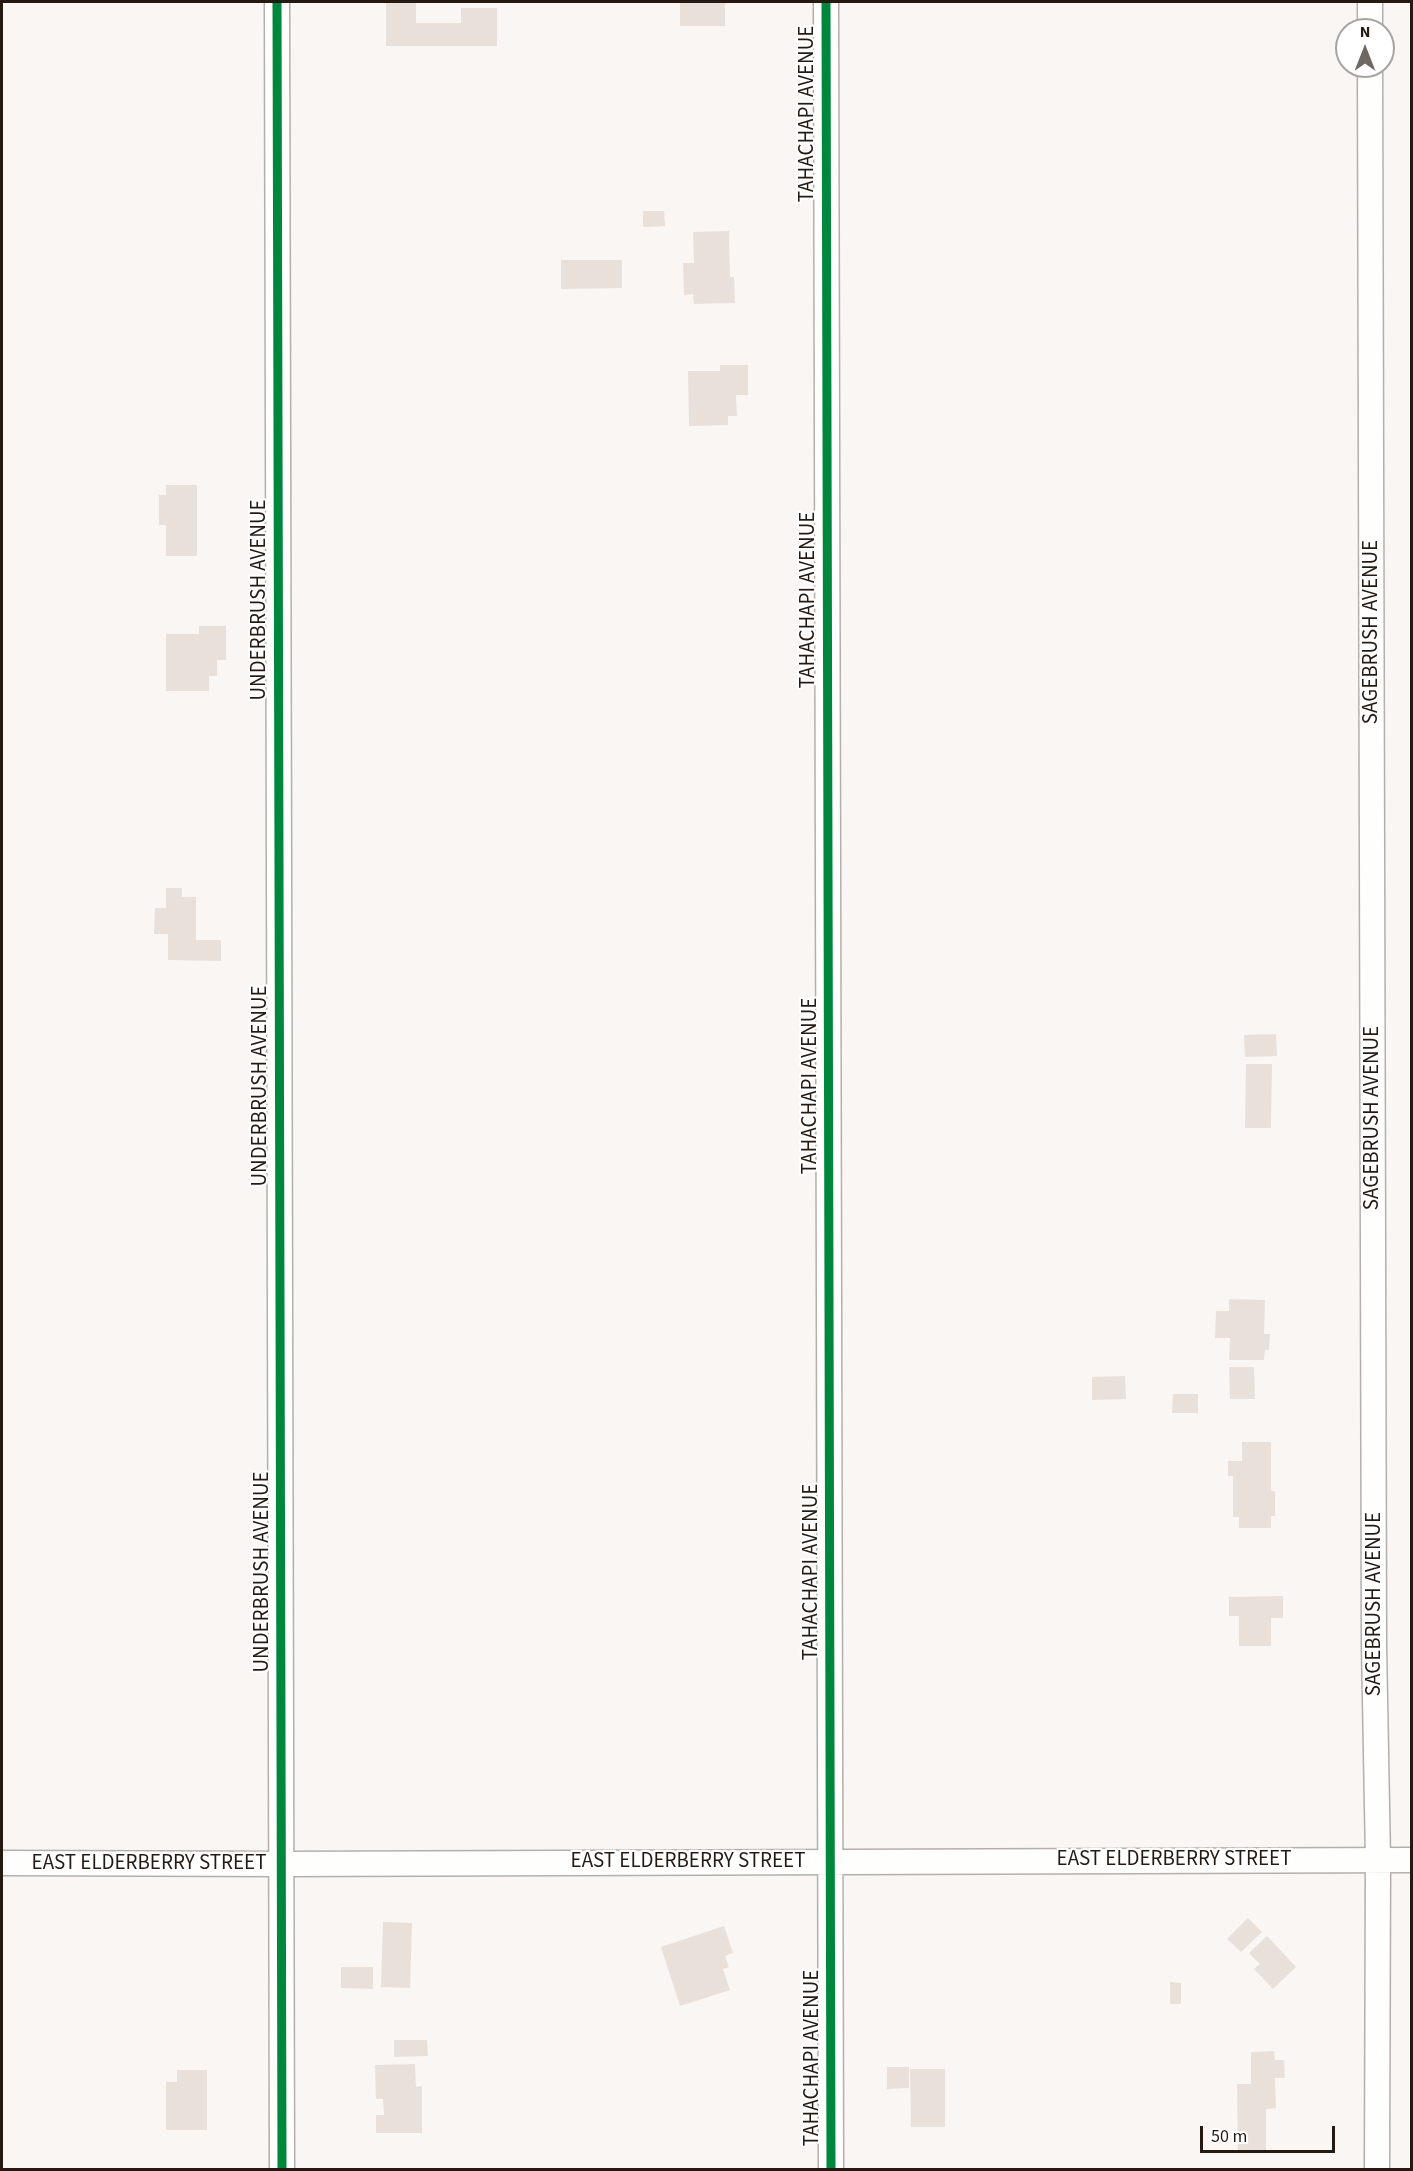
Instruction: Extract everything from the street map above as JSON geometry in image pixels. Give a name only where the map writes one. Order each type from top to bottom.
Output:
[{"type":"street","name":"UNDERBRUSH AVENUE","points":[[277,2],[282,2169]]},
{"type":"street","name":"TAHACHAPI AVENUE","points":[[826,2],[831,2169]]},
{"type":"street","points":[[1370,2],[1370,18]]},
{"type":"street","name":"SAGEBRUSH AVENUE","points":[[1370,78],[1374,1609],[1378,1860],[1377,2169]]},
{"type":"street","name":"EAST ELDERBERRY STREET","points":[[2,1863],[1412,1860]]},
{"type":"building","points":[[386,2],[416,2],[416,23],[461,23],[461,8],[497,8],[497,46],[386,46]]},
{"type":"building","points":[[680,2],[725,2],[725,26],[680,26]]},
{"type":"building","points":[[643,211],[664,211],[665,226],[643,227]]},
{"type":"building","points":[[729,231],[730,277],[734,277],[735,303],[694,304],[693,294],[684,295],[683,263],[694,263],[693,232]]},
{"type":"building","points":[[561,260],[622,260],[622,288],[561,289]]},
{"type":"building","points":[[720,365],[748,365],[748,395],[736,395],[737,416],[728,416],[728,425],[689,426],[688,371],[720,371]]},
{"type":"building","points":[[166,485],[197,485],[197,556],[166,556],[166,525],[159,525],[159,495],[166,495]]},
{"type":"building","points":[[199,626],[226,626],[226,660],[217,660],[217,676],[209,676],[209,691],[166,691],[166,634],[199,634]]},
{"type":"building","points":[[166,888],[182,888],[182,897],[196,897],[196,940],[221,940],[221,961],[168,960],[168,934],[154,934],[155,908],[166,908]]},
{"type":"building","points":[[1276,1034],[1277,1056],[1245,1057],[1244,1035]]},
{"type":"building","points":[[1246,1064],[1272,1064],[1271,1128],[1245,1128]]},
{"type":"building","points":[[1229,1299],[1265,1300],[1264,1334],[1270,1334],[1269,1350],[1265,1350],[1264,1360],[1229,1360],[1230,1338],[1215,1338],[1216,1311],[1229,1311]]},
{"type":"building","points":[[1229,1367],[1254,1367],[1255,1399],[1230,1399]]},
{"type":"building","points":[[1125,1376],[1126,1399],[1092,1400],[1092,1377]]},
{"type":"building","points":[[1173,1394],[1198,1394],[1198,1413],[1172,1413]]},
{"type":"building","points":[[1242,1442],[1271,1442],[1271,1491],[1275,1491],[1275,1516],[1271,1516],[1271,1528],[1239,1528],[1239,1517],[1233,1517],[1233,1476],[1228,1476],[1228,1461],[1242,1461]]},
{"type":"building","points":[[1283,1596],[1283,1618],[1271,1618],[1271,1646],[1239,1646],[1239,1616],[1229,1616],[1229,1597]]},
{"type":"building","points":[[1248,1918],[1262,1932],[1241,1952],[1227,1939]]},
{"type":"building","points":[[383,1922],[412,1923],[410,1988],[381,1987]]},
{"type":"building","points":[[724,1926],[733,1953],[725,1956],[729,1967],[723,1969],[730,1990],[680,2006],[661,1947]]},
{"type":"building","points":[[1267,1936],[1296,1967],[1273,1989],[1254,1969],[1260,1964],[1249,1953]]},
{"type":"building","points":[[341,1967],[373,1967],[373,1989],[341,1988]]},
{"type":"building","points":[[1170,1982],[1181,1983],[1181,2004],[1170,2004]]},
{"type":"building","points":[[394,2040],[427,2040],[428,2056],[394,2057]]},
{"type":"building","points":[[1274,2051],[1275,2060],[1284,2060],[1285,2078],[1275,2078],[1276,2108],[1266,2109],[1266,2152],[1238,2152],[1237,2084],[1251,2084],[1251,2052]]},
{"type":"building","points":[[415,2064],[416,2087],[422,2086],[422,2133],[376,2133],[376,2115],[384,2115],[383,2099],[376,2099],[375,2065]]},
{"type":"building","points":[[887,2067],[909,2067],[909,2088],[887,2089]]},
{"type":"building","points":[[910,2069],[945,2069],[945,2127],[911,2127]]},
{"type":"building","points":[[177,2070],[207,2070],[207,2130],[166,2130],[166,2082],[177,2082]]},
{"type":"cycle path","points":[[277,2],[282,2170]]},
{"type":"cycle path","points":[[826,2],[831,2170]]}]
